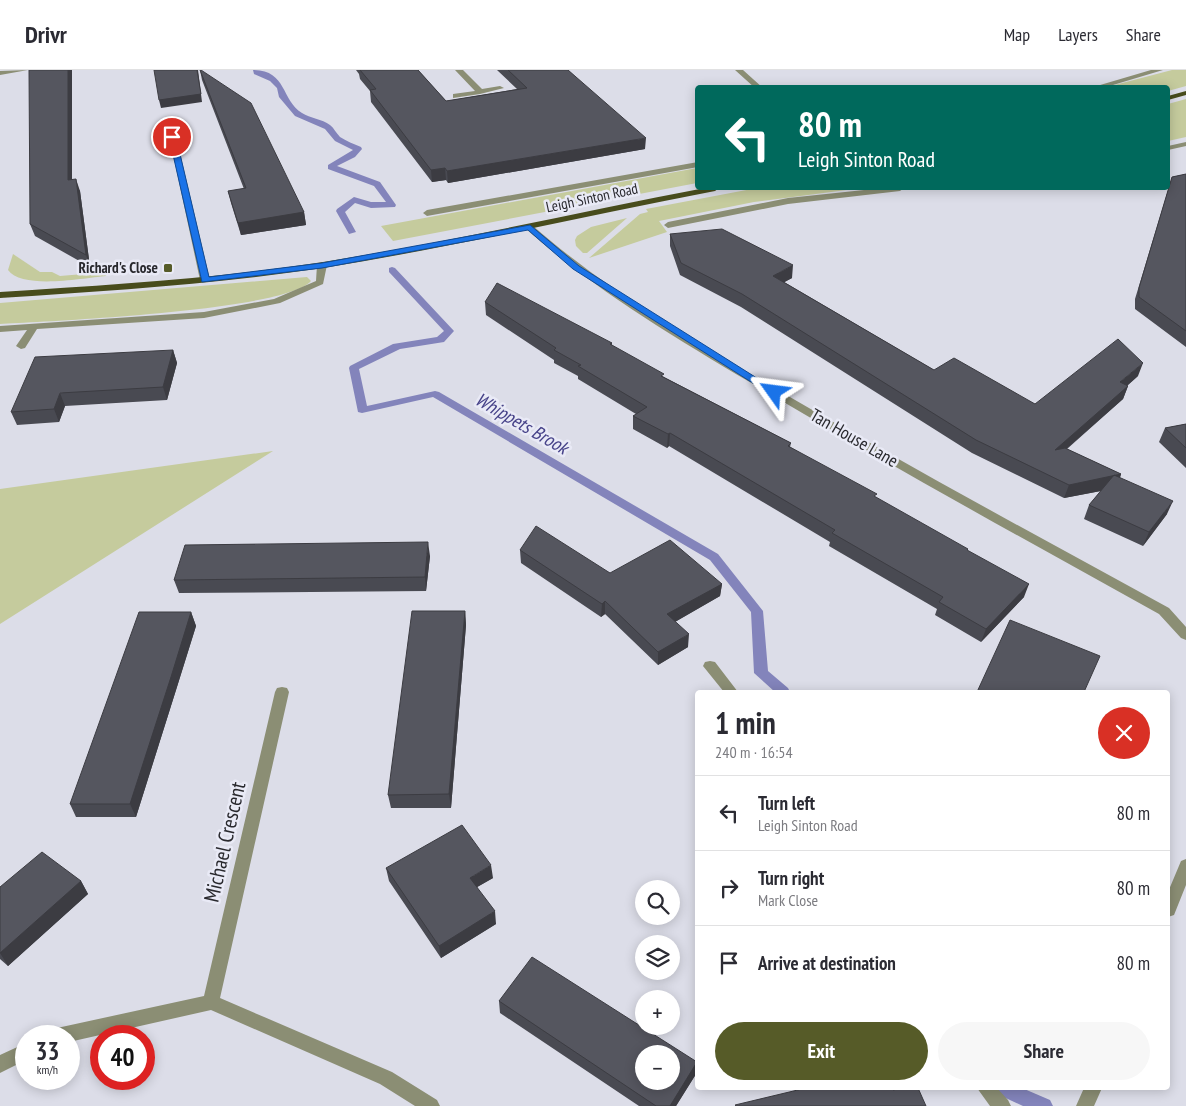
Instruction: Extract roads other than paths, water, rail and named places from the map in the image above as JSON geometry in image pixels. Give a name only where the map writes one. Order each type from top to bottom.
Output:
[{"type":"main road","points":[[1170,97],[1186,93]]},
{"type":"main road","name":"Leigh Sinton Road","points":[[0,295],[205,280],[322,266],[530,227],[706,190]]},
{"type":"street","points":[[0,73],[24,70]]},
{"type":"street","points":[[459,70],[480,92]]},
{"type":"street","points":[[739,70],[756,85]]},
{"type":"street","points":[[1104,85],[1159,70]]},
{"type":"street","points":[[456,96],[500,88]]},
{"type":"street","points":[[168,119],[205,280]]},
{"type":"street","points":[[1170,148],[1186,144]]},
{"type":"street","points":[[427,213],[695,165]]},
{"type":"street","points":[[668,224],[788,201],[883,190]]},
{"type":"street","name":"Tan House Lane","points":[[530,227],[576,267],[718,358],[983,512],[1164,611],[1186,635]]},
{"type":"street","points":[[0,329],[204,315],[277,302],[320,282],[322,266]]},
{"type":"street","points":[[21,346],[33,328]]},
{"type":"street","points":[[1164,611],[1186,622]]},
{"type":"street","points":[[710,666],[729,690]]},
{"type":"street","name":"Michael Crescent","points":[[211,1002],[282,692]]},
{"type":"street","points":[[1170,905],[1186,866]]},
{"type":"street","points":[[80,1031],[211,1002],[386,1078],[431,1106]]},
{"type":"street","points":[[0,1064],[15,1056]]},
{"type":"street","points":[[988,1090],[1002,1106]]},
{"type":"street","points":[[1085,1106],[1092,1090]]},
{"type":"waterway","name":"Whippets Brook","points":[[257,70],[257,72],[273,79],[281,87],[283,97],[298,114],[328,127],[338,139],[358,149],[352,155],[331,167],[377,184],[392,205],[371,205],[354,200],[340,211],[352,232]]},
{"type":"waterway","name":"Whippets Brook","points":[[392,270],[449,331],[440,340],[397,346],[354,368],[362,410],[435,394],[714,557],[757,611],[761,673],[781,690]]},
{"type":"waterway","name":"Whippets Brook","points":[[1008,1090],[1044,1106]]},
{"type":"place","name":"Richard's Close","points":[[168,268]]}]
